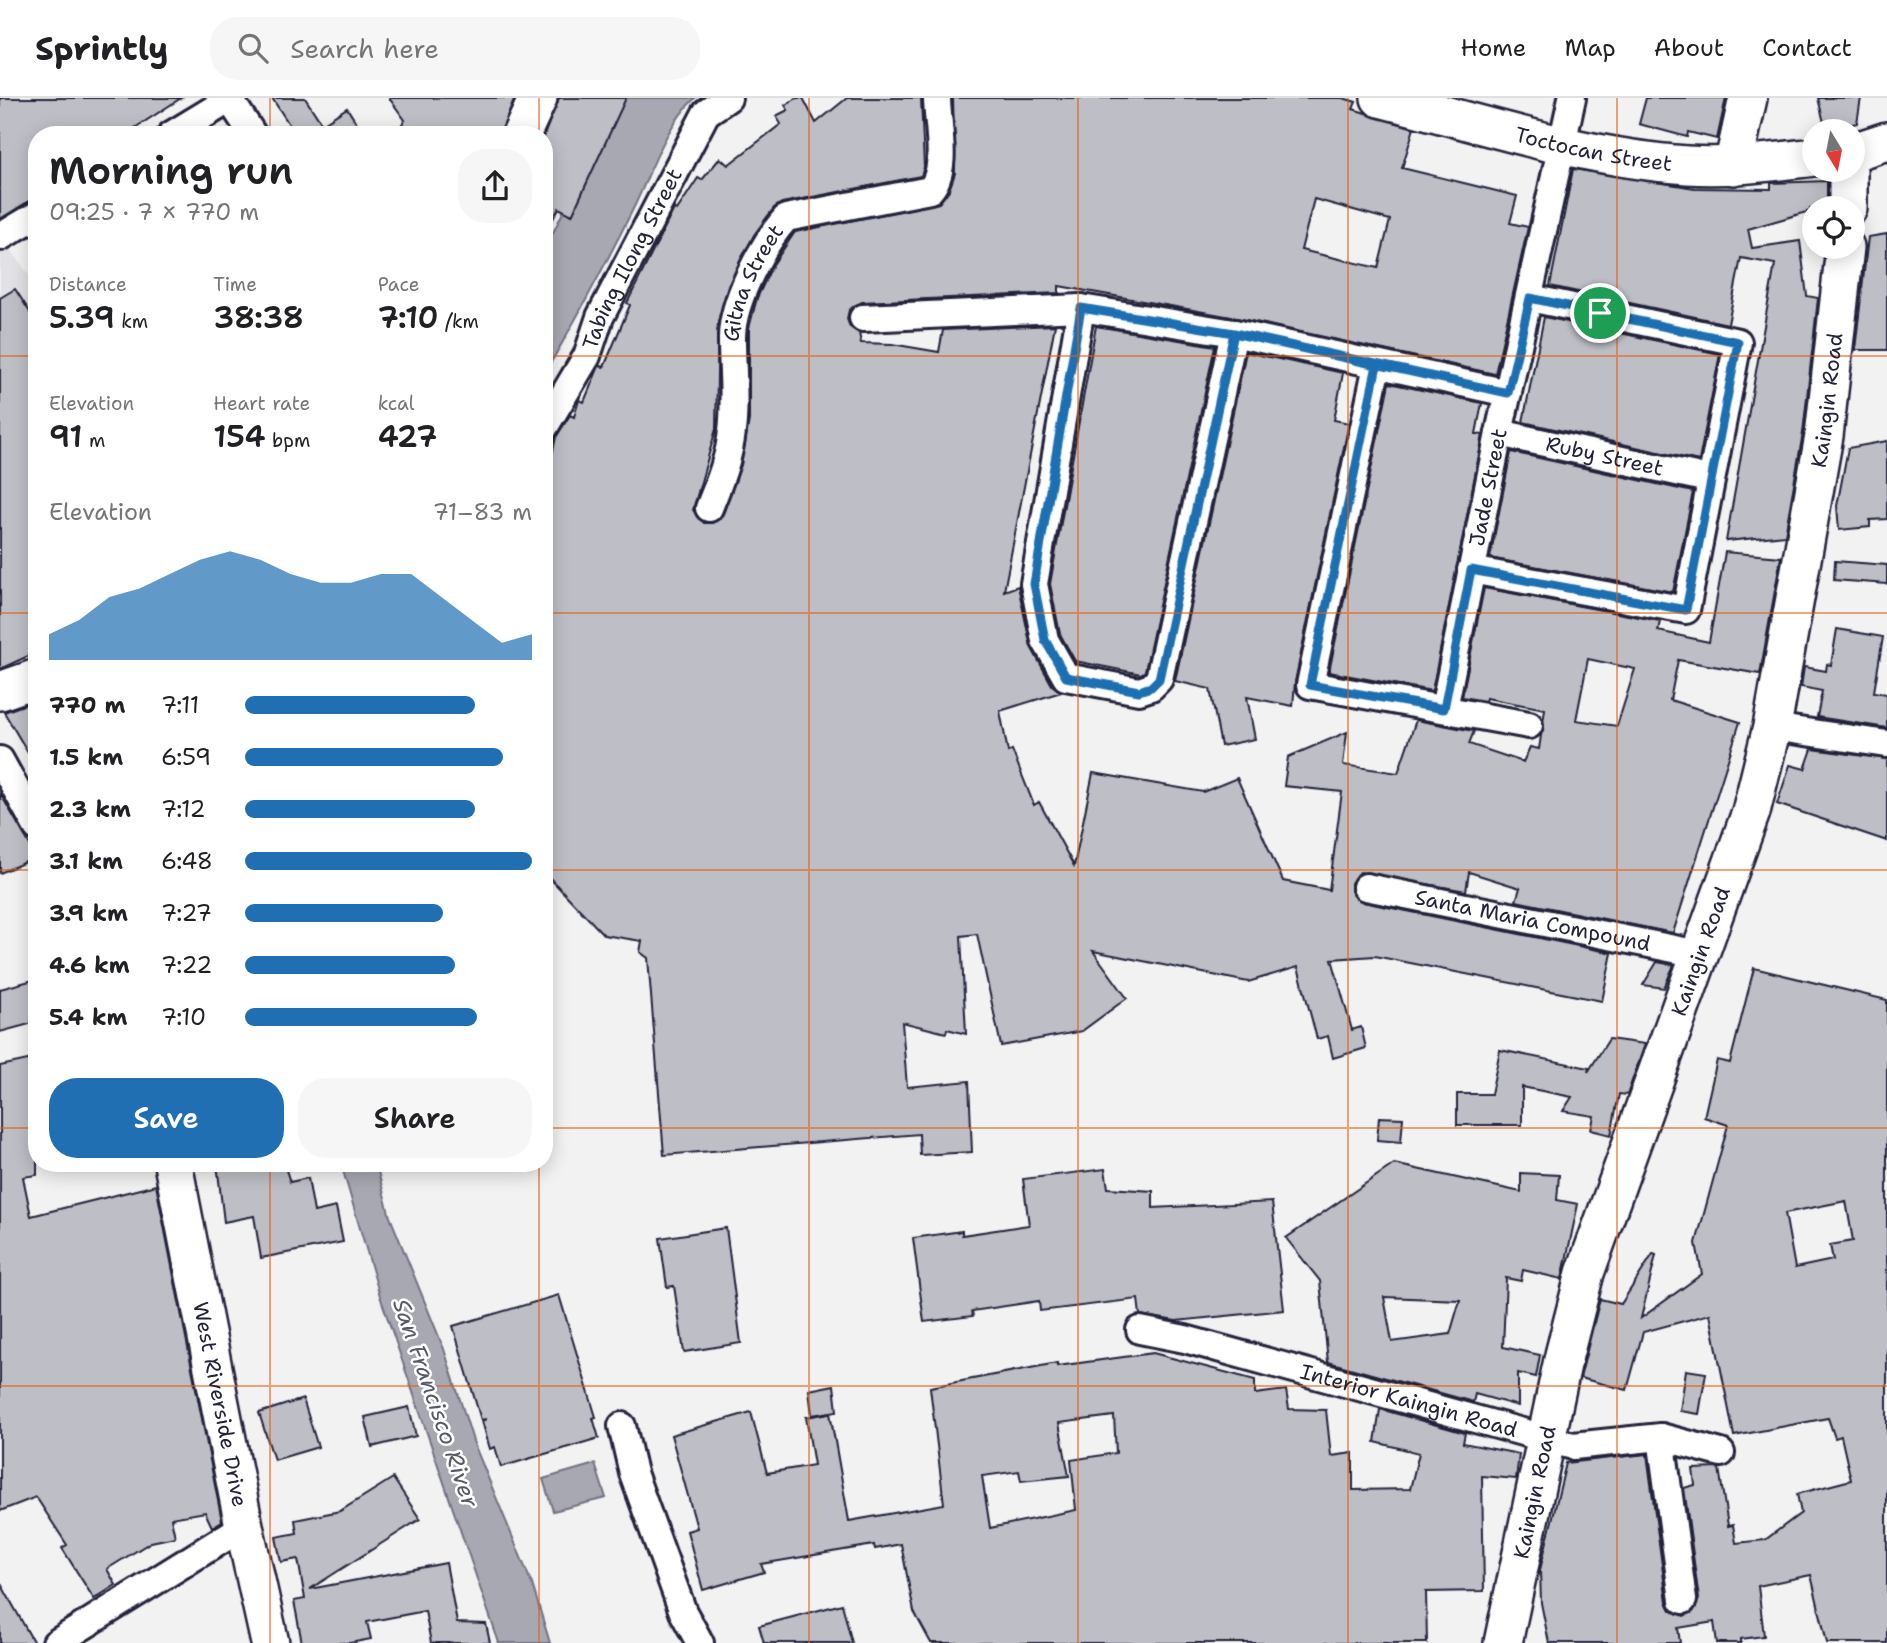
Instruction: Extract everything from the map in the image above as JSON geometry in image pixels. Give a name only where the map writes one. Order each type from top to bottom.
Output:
[{"type":"street","points":[[525,126],[538,98]]},
{"type":"street","name":"Tabing Ilong Street","points":[[553,413],[587,356],[600,317],[706,113],[728,98]]},
{"type":"street","name":"Gitna Street","points":[[709,508],[726,465],[732,432],[735,374],[733,326],[738,304],[760,258],[780,225],[792,216],[930,190],[937,179],[939,161],[937,98]]},
{"type":"street","name":"Jade Street","points":[[1444,709],[1499,433],[1572,98]]},
{"type":"street","points":[[1733,166],[1748,98]]},
{"type":"street","points":[[186,126],[230,99],[247,126]]},
{"type":"street","name":"Toctocan Street","points":[[1390,99],[1560,144],[1646,161],[1733,166],[1802,158]]},
{"type":"street","points":[[1866,148],[1887,141]]},
{"type":"street","points":[[0,237],[28,220]]},
{"type":"street","name":"Kaingin Road","points":[[1503,1643],[1548,1441],[1564,1355],[1585,1273],[1751,812],[1772,727],[1824,436],[1844,259]]},
{"type":"street","points":[[1471,570],[1686,610],[1709,479],[1738,342],[1530,298]]},
{"type":"street","points":[[863,318],[1081,308],[1234,333],[1508,393]]},
{"type":"street","points":[[1081,308],[1034,584],[1045,640],[1066,677],[1139,691],[1151,687],[1159,679],[1234,333]]},
{"type":"street","points":[[1377,365],[1310,685],[1529,725]]},
{"type":"street","name":"Ruby Street","points":[[1499,433],[1709,479]]},
{"type":"street","points":[[0,691],[28,681]]},
{"type":"street","points":[[1772,727],[1887,744]]},
{"type":"street","points":[[0,760],[28,811]]},
{"type":"street","name":"Santa Maria Compound","points":[[1366,887],[1699,954]]},
{"type":"street","name":"West Riverside Drive","points":[[175,1172],[243,1526],[270,1643]]},
{"type":"street","name":"Interior Kaingin Road","points":[[1140,1330],[1185,1339],[1548,1441],[1587,1446],[1634,1437],[1661,1437],[1721,1453]]},
{"type":"street","points":[[622,1426],[633,1473],[683,1612],[700,1643]]},
{"type":"street","points":[[1661,1437],[1683,1600]]},
{"type":"street","points":[[55,1643],[243,1526]]},
{"type":"shaded area","points":[[9,247],[28,273],[28,387],[0,345],[0,252]]},
{"type":"water","points":[[619,98],[695,98],[666,137],[612,251],[553,358],[553,233]]},
{"type":"water","name":"San Francisco River","points":[[343,1172],[378,1172],[390,1217],[444,1349],[474,1444],[532,1584],[550,1643],[499,1643],[380,1296]]},
{"type":"water","points":[[595,1464],[606,1498],[553,1511],[543,1479]]},
{"type":"building","points":[[0,98],[181,98],[138,126],[28,126],[28,202],[0,219]]},
{"type":"building","points":[[272,98],[305,98],[322,124],[347,108],[358,126],[290,126]]},
{"type":"building","points":[[389,98],[515,98],[504,126],[401,126],[405,120]]},
{"type":"building","points":[[559,98],[626,98],[572,215],[559,208],[553,219],[553,126],[548,126]]},
{"type":"building","points":[[797,98],[803,98],[816,123],[847,98],[921,98],[924,167],[921,176],[782,203],[774,208],[754,235],[728,286],[718,322],[716,429],[693,510],[704,523],[712,523],[723,514],[741,465],[749,420],[749,328],[757,298],[772,266],[795,232],[939,203],[949,190],[955,173],[953,98],[1343,98],[1356,102],[1353,109],[1414,128],[1402,168],[1517,196],[1510,223],[1528,227],[1495,374],[1237,318],[1059,286],[1059,293],[862,302],[849,310],[847,319],[850,327],[859,333],[861,343],[892,344],[939,352],[943,330],[1055,325],[1004,591],[1018,586],[1031,647],[1052,685],[1061,692],[1000,711],[1008,752],[1012,750],[1034,805],[1039,802],[1074,866],[1093,773],[1203,792],[1237,778],[1283,881],[1329,890],[1342,792],[1284,786],[1288,757],[1347,732],[1343,765],[1398,773],[1416,720],[1474,731],[1469,744],[1523,762],[1530,747],[1539,749],[1545,709],[1486,698],[1485,701],[1462,697],[1484,588],[1660,621],[1658,631],[1709,642],[1725,552],[1781,557],[1760,674],[1678,660],[1670,700],[1740,722],[1673,933],[1516,901],[1520,888],[1469,872],[1466,891],[1360,872],[1351,883],[1351,891],[1363,902],[1612,953],[1602,1001],[1375,956],[1332,959],[1352,1030],[1361,1027],[1366,1048],[1333,1058],[1328,1036],[1317,1039],[1298,967],[1248,982],[1093,951],[1127,998],[1082,1031],[1001,1046],[977,934],[961,936],[966,1034],[947,1029],[946,1033],[902,1022],[907,1087],[969,1081],[972,1152],[920,1155],[919,1134],[664,1155],[648,958],[640,952],[642,941],[604,935],[553,881],[553,450],[556,437],[570,415],[574,417],[579,400],[584,402],[599,366],[604,367],[630,305],[627,303],[674,209],[677,210],[698,178],[702,180],[720,158],[728,165],[781,124],[776,116],[788,110],[785,105]],"holes":[[[1314,199],[1390,220],[1378,268],[1301,250]],[[1588,659],[1635,669],[1617,726],[1576,720]]]},
{"type":"building","points":[[1646,98],[1726,98],[1717,139],[1688,132],[1687,137],[1639,124]]},
{"type":"building","points":[[1818,98],[1861,98],[1858,119],[1823,119]]},
{"type":"building","points":[[1573,169],[1695,188],[1771,189],[1771,183],[1827,182],[1827,196],[1802,196],[1802,213],[1748,229],[1752,248],[1800,241],[1807,296],[1818,298],[1803,433],[1785,535],[1726,541],[1775,264],[1741,258],[1728,324],[1550,286]]},
{"type":"building","points":[[1887,234],[1887,350],[1855,350],[1868,237]]},
{"type":"building","points":[[15,289],[28,309],[28,656],[0,669],[0,298]]},
{"type":"building","points":[[1544,317],[1720,354],[1699,461],[1523,422]]},
{"type":"building","points":[[1096,326],[1215,346],[1145,671],[1141,674],[1075,661],[1060,634],[1050,584]]},
{"type":"building","points":[[1246,352],[1343,373],[1334,420],[1349,423],[1295,682],[1293,706],[1247,697],[1255,739],[1221,746],[1210,689],[1175,681]]},
{"type":"building","points":[[1389,383],[1482,403],[1476,434],[1483,435],[1432,691],[1329,672]]},
{"type":"building","points":[[1887,441],[1887,519],[1870,520],[1870,527],[1839,530],[1837,506],[1848,448]]},
{"type":"building","points":[[1511,452],[1693,492],[1673,592],[1490,558]]},
{"type":"building","points":[[1835,561],[1887,565],[1887,584],[1834,580]]},
{"type":"building","points":[[1837,629],[1883,637],[1874,692],[1887,694],[1887,728],[1817,717],[1822,691],[1801,687],[1804,667],[1826,671],[1827,664],[1831,665]]},
{"type":"building","points":[[28,703],[28,753],[4,712]]},
{"type":"building","points":[[1812,749],[1887,759],[1887,841],[1777,804],[1790,765],[1805,769]]},
{"type":"building","points":[[0,793],[28,841],[28,861],[0,873]]},
{"type":"building","points":[[1657,962],[1674,965],[1664,988],[1643,985]]},
{"type":"building","points":[[1754,968],[1887,1000],[1887,1643],[1827,1643],[1811,1575],[1758,1586],[1764,1636],[1741,1639],[1741,1643],[1717,1643],[1714,1622],[1678,1628],[1680,1643],[1549,1643],[1541,1603],[1540,1570],[1566,1463],[1647,1454],[1667,1602],[1671,1610],[1684,1616],[1693,1612],[1699,1599],[1684,1488],[1695,1485],[1693,1469],[1719,1468],[1728,1526],[1733,1525],[1736,1543],[1765,1540],[1801,1513],[1797,1494],[1851,1480],[1841,1436],[1835,1438],[1828,1418],[1734,1436],[1710,1314],[1643,1332],[1627,1390],[1580,1378],[1600,1299],[1621,1304],[1653,1254],[1656,1255],[1641,1318],[1702,1274],[1696,1243],[1728,1125],[1704,1117],[1717,1060],[1730,1063]],"holes":[[[1846,1201],[1853,1241],[1830,1245],[1833,1260],[1795,1268],[1785,1213]]]},
{"type":"building","points":[[28,981],[28,1024],[0,1032],[0,989]]},
{"type":"building","points":[[1609,1039],[1645,1044],[1627,1095],[1619,1094],[1611,1135],[1591,1130],[1594,1116],[1563,1111],[1572,1097],[1522,1087],[1522,1125],[1457,1125],[1457,1094],[1491,1094],[1500,1050],[1589,1068],[1588,1072]]},
{"type":"building","points":[[28,1060],[28,1172],[37,1172],[37,1175],[23,1177],[31,1216],[156,1185],[222,1521],[212,1527],[205,1512],[171,1518],[175,1537],[151,1542],[107,1569],[116,1585],[94,1599],[62,1548],[67,1545],[36,1497],[0,1511],[0,1066]]},
{"type":"building","points":[[1379,1117],[1403,1118],[1401,1142],[1377,1140]]},
{"type":"building","points":[[1394,1164],[1521,1192],[1521,1173],[1559,1175],[1557,1200],[1578,1204],[1562,1279],[1523,1270],[1521,1281],[1506,1278],[1503,1347],[1540,1355],[1536,1377],[1518,1373],[1518,1406],[1475,1394],[1473,1402],[1328,1362],[1320,1281],[1286,1238]],"holes":[[[1384,1297],[1460,1300],[1450,1334],[1392,1342]]]},
{"type":"building","points":[[1105,1169],[1108,1188],[1153,1191],[1153,1208],[1272,1202],[1284,1310],[1176,1321],[1140,1315],[1138,1299],[1040,1311],[1039,1301],[972,1311],[973,1316],[924,1322],[913,1238],[962,1231],[962,1235],[1029,1225],[1023,1179]]},
{"type":"building","points":[[218,1172],[287,1172],[290,1182],[308,1178],[314,1212],[336,1207],[343,1242],[261,1258],[254,1216],[224,1222]]},
{"type":"building","points":[[726,1228],[741,1343],[684,1352],[674,1286],[667,1287],[660,1238]]},
{"type":"building","points":[[559,1295],[596,1417],[593,1418],[599,1438],[501,1467],[495,1447],[490,1449],[482,1421],[486,1419],[481,1420],[453,1326]]},
{"type":"building","points":[[1153,1353],[1255,1380],[1255,1394],[1286,1390],[1289,1409],[1326,1410],[1331,1456],[1353,1453],[1353,1490],[1410,1489],[1419,1453],[1375,1442],[1380,1409],[1465,1433],[1463,1443],[1519,1454],[1516,1479],[1482,1476],[1484,1591],[1426,1592],[1427,1643],[931,1643],[914,1612],[901,1544],[875,1549],[874,1545],[761,1564],[764,1572],[703,1590],[687,1531],[697,1528],[671,1435],[751,1412],[767,1473],[814,1465],[806,1417],[830,1413],[849,1521],[944,1504],[930,1387],[1057,1363],[1057,1366]],"holes":[[[1114,1416],[1116,1453],[1071,1460],[1076,1510],[990,1528],[982,1476],[1019,1471],[1021,1481],[1069,1476],[1059,1423]]]},
{"type":"building","points":[[1686,1370],[1706,1373],[1699,1414],[1680,1411]]},
{"type":"building","points":[[834,1385],[837,1411],[812,1415],[809,1390]]},
{"type":"building","points":[[303,1399],[318,1447],[274,1460],[259,1413]]},
{"type":"building","points":[[409,1407],[416,1436],[372,1447],[365,1417]]},
{"type":"building","points":[[393,1478],[420,1519],[310,1589],[446,1563],[457,1623],[486,1624],[490,1643],[431,1643],[425,1611],[367,1622],[371,1639],[350,1643],[302,1643],[294,1601],[305,1599],[298,1559],[281,1562],[276,1537],[297,1533],[295,1520],[340,1511]]},
{"type":"building","points":[[0,1582],[34,1643],[0,1643]]},
{"type":"building","points":[[842,1604],[852,1643],[764,1643],[759,1626]]},
{"type":"route","points":[[1600,313],[1530,298],[1508,393],[1234,333],[1159,679],[1151,687],[1139,691],[1066,677],[1055,662],[1045,640],[1034,584],[1081,308],[1234,333],[1377,365],[1310,685],[1444,709],[1471,570],[1686,610],[1709,479],[1738,342],[1600,313]]}]
